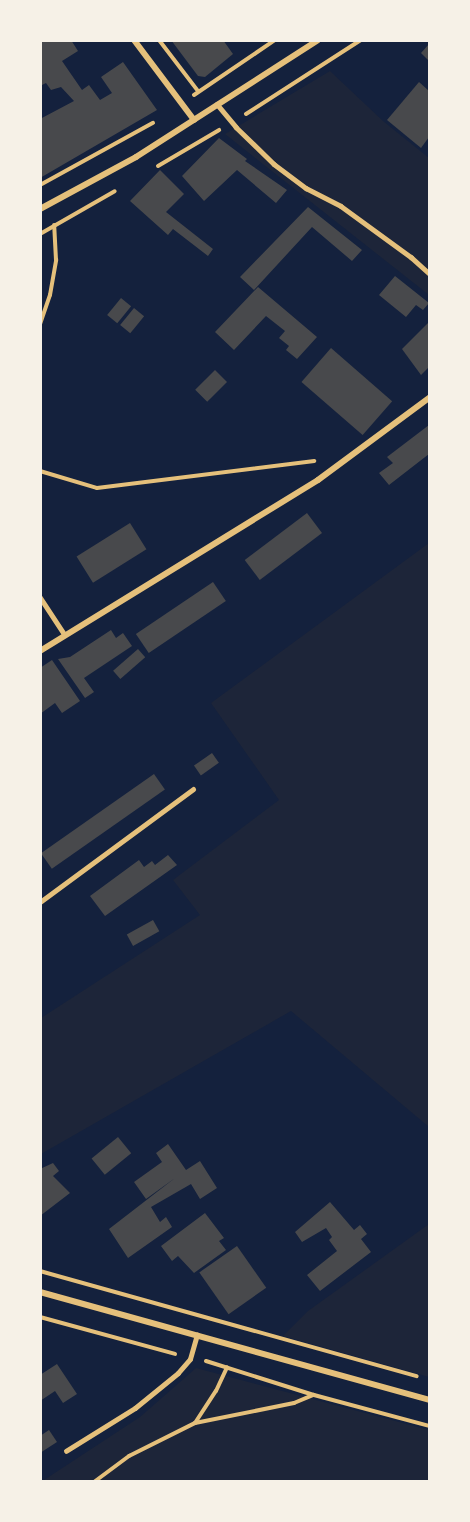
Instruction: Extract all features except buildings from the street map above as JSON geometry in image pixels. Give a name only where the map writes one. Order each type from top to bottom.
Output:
[{"type":"street","points":[[134,40],[194,120]]},
{"type":"street","points":[[40,209],[136,157],[318,40]]},
{"type":"street","points":[[40,651],[318,480],[429,397]]},
{"type":"street","points":[[40,1292],[429,1400]]},
{"type":"lane","points":[[217,104],[232,123],[274,164],[298,182],[341,206],[411,256],[429,274]]},
{"type":"lane","points":[[40,597],[65,635]]},
{"type":"lane","points":[[40,902],[193,789]]},
{"type":"lane","points":[[66,1452],[135,1408],[178,1373],[190,1359],[197,1335]]},
{"type":"path","points":[[159,40],[198,91]]},
{"type":"path","points":[[182,103],[275,40]]},
{"type":"path","points":[[152,169],[232,123],[361,40]]},
{"type":"path","points":[[40,185],[155,122]]},
{"type":"path","points":[[40,234],[123,186]]},
{"type":"path","points":[[40,324],[50,295],[56,260],[54,225]]},
{"type":"path","points":[[40,471],[97,488],[318,460]]},
{"type":"path","points":[[40,1271],[419,1376]]},
{"type":"path","points":[[40,1317],[190,1359],[227,1367],[314,1395],[429,1426]]},
{"type":"path","points":[[195,1423],[216,1391],[227,1367]]},
{"type":"path","points":[[94,1482],[129,1456],[195,1423],[294,1403],[314,1395]]},
{"type":"shaded area","points":[[330,71],[383,121],[429,158],[429,295],[225,134]]},
{"type":"shaded area","points":[[429,543],[429,1127],[291,1011],[41,1154],[41,1018],[200,915],[173,880],[279,800],[211,703]]},
{"type":"shaded area","points":[[429,1224],[429,1377],[283,1336],[308,1311]]},
{"type":"shaded area","points":[[196,1368],[429,1430],[429,1481],[41,1482],[140,1417]]}]
